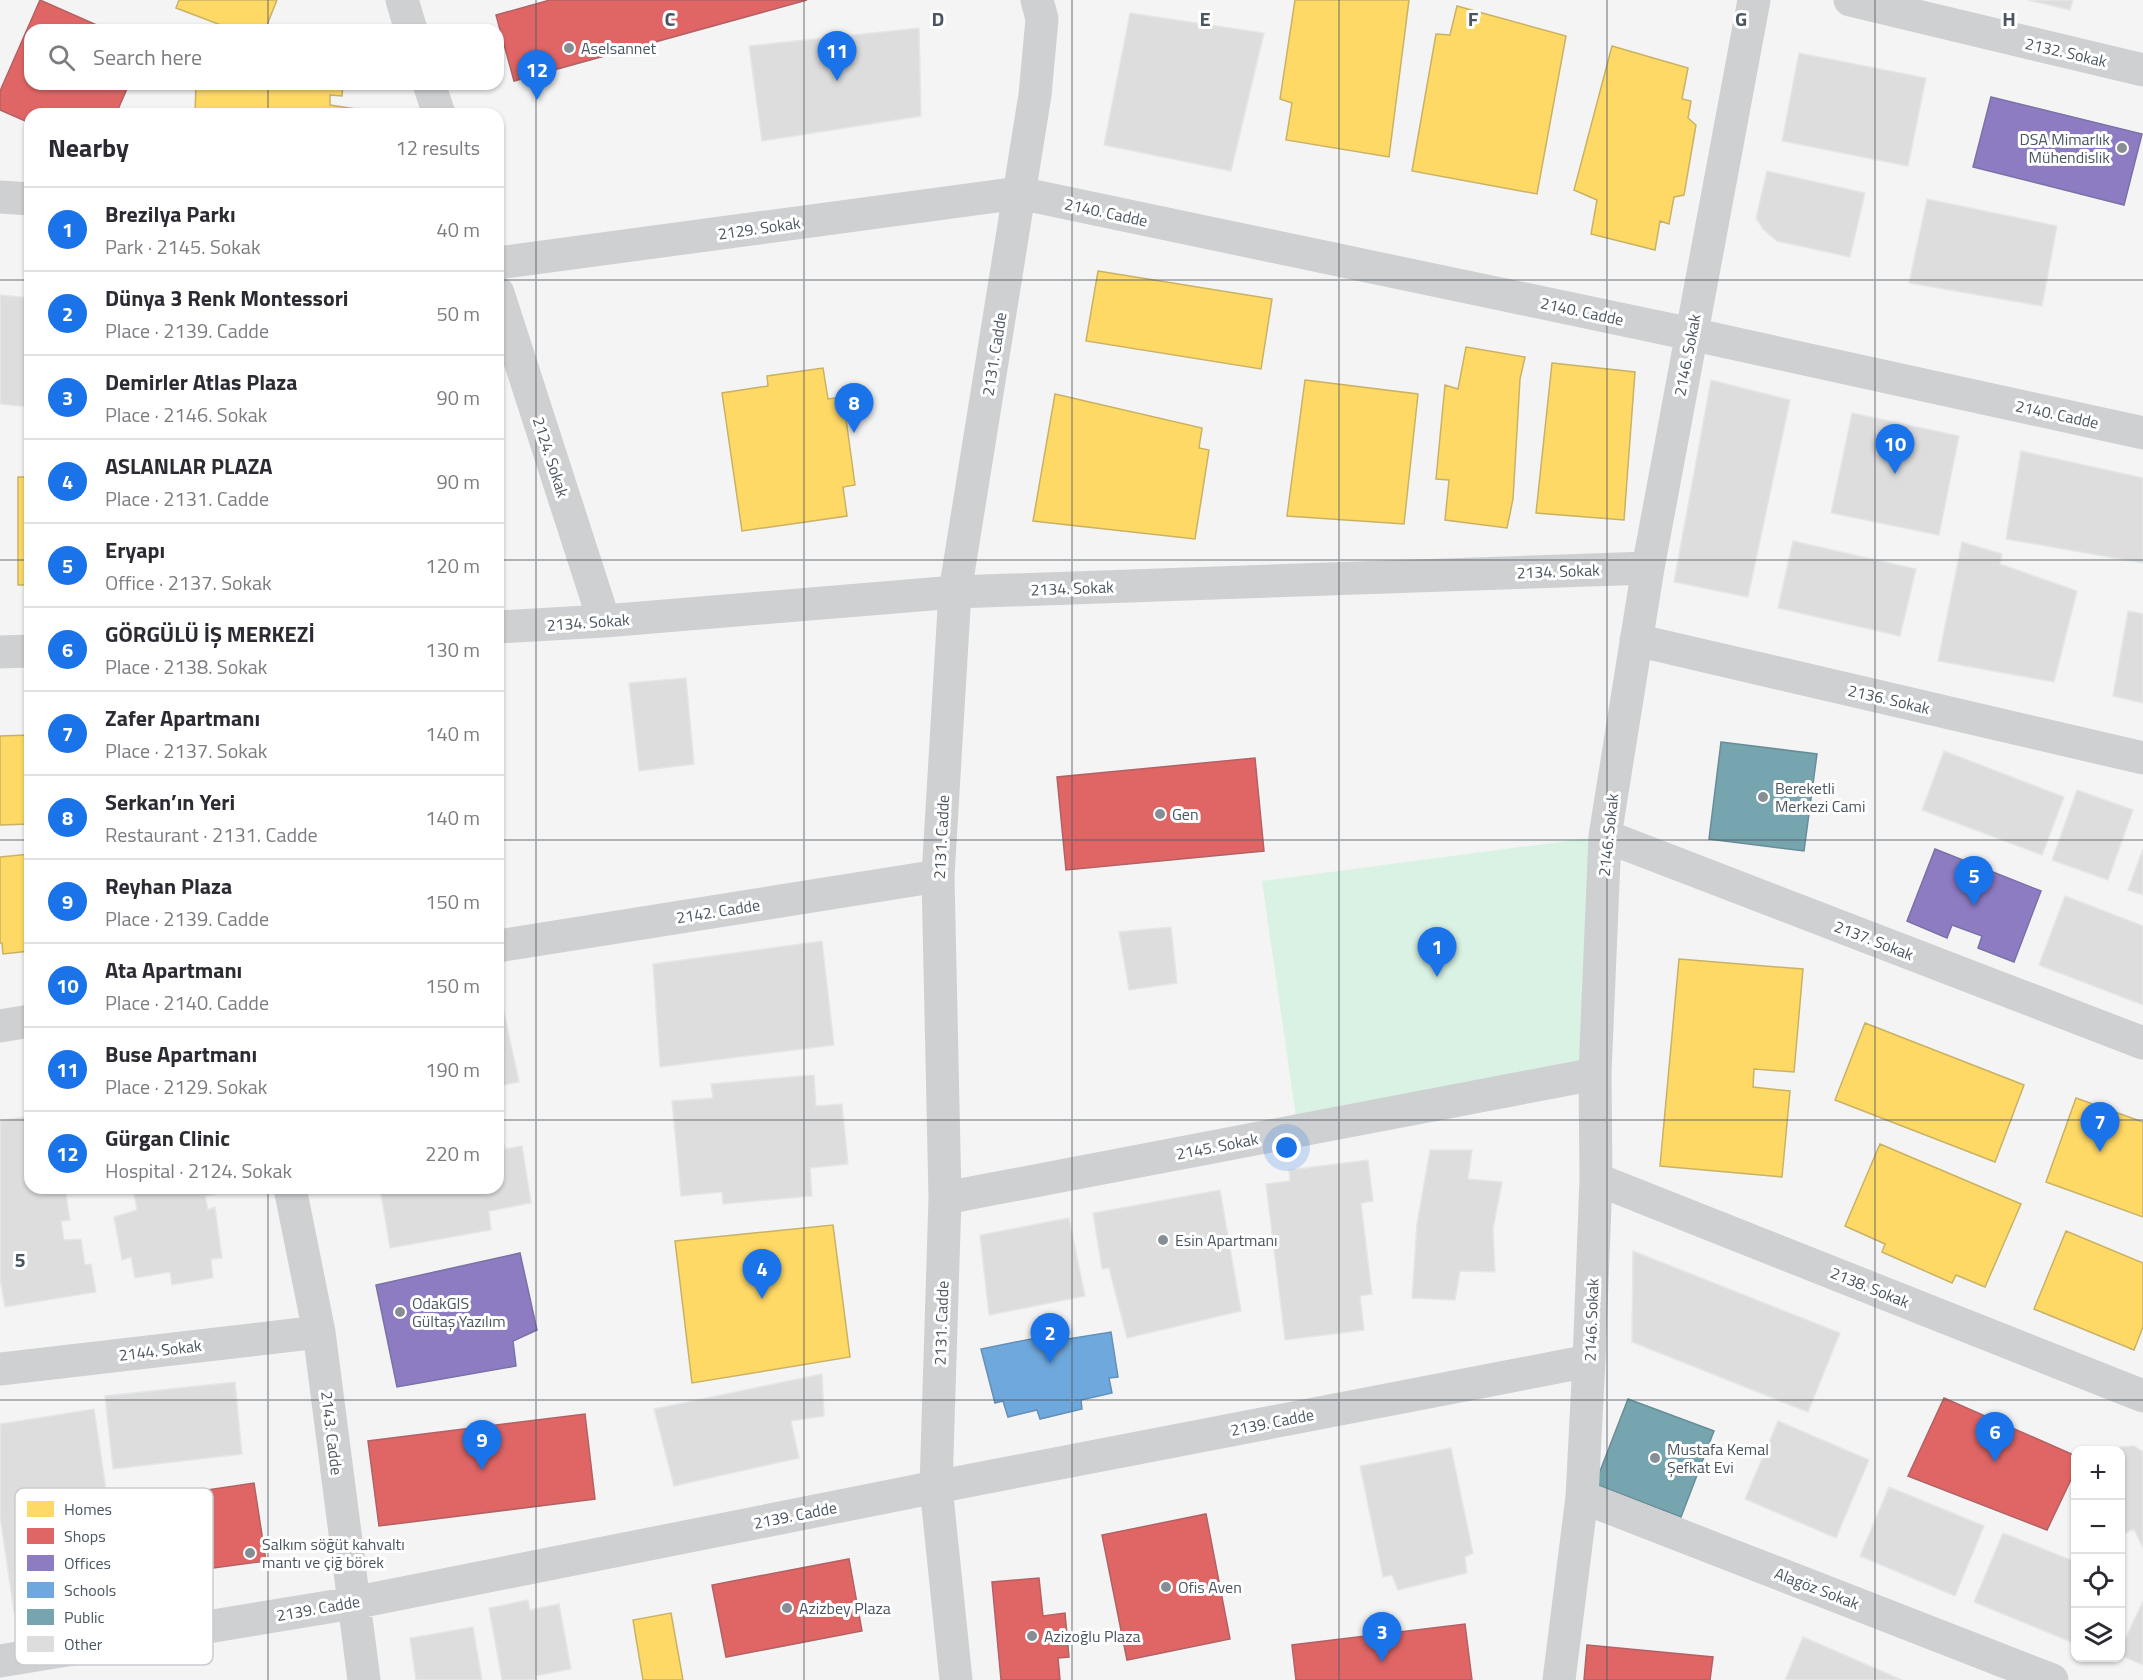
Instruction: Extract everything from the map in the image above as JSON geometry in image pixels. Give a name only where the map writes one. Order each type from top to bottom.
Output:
[{"type":"street","points":[[402,0],[409,24]]},
{"type":"street","name":"2131. Cadde","points":[[956,1680],[936,1487],[945,1198],[938,876],[956,592],[1035,95],[1041,19],[1037,0]]},
{"type":"street","name":"2146. Sokak","points":[[1559,1680],[1582,1497],[1596,1179],[1595,1074],[1605,836],[1648,568],[1754,0]]},
{"type":"street","name":"2132. Sokak","points":[[1850,0],[2143,70]]},
{"type":"street","points":[[431,90],[438,108]]},
{"type":"street","name":"2129. Sokak","points":[[504,262],[1019,193]]},
{"type":"street","name":"2140. Cadde","points":[[1019,193],[1691,334],[2143,433]]},
{"type":"street","points":[[0,197],[24,199]]},
{"type":"street","name":"2124. Sokak","points":[[504,312],[604,621]]},
{"type":"street","name":"2134. Sokak","points":[[504,627],[604,621],[956,592],[1648,568]]},
{"type":"street","name":"2136. Sokak","points":[[1636,640],[2143,758]]},
{"type":"street","points":[[0,652],[24,651]]},
{"type":"street","name":"2137. Sokak","points":[[1605,836],[2143,1043]]},
{"type":"street","name":"2142. Cadde","points":[[504,945],[938,876]]},
{"type":"street","points":[[0,1026],[24,1022]]},
{"type":"street","name":"2145. Sokak","points":[[945,1198],[1595,1074]]},
{"type":"street","name":"2138. Sokak","points":[[1596,1179],[2143,1396]]},
{"type":"street","name":"2143. Cadde","points":[[291,1194],[319,1332],[364,1680]]},
{"type":"street","name":"2144. Sokak","points":[[0,1369],[319,1332]]},
{"type":"street","name":"2139. Cadde","points":[[213,1626],[353,1603],[936,1487],[1589,1361]]},
{"type":"street","name":"Alagöz Sokak","points":[[1582,1497],[2052,1680]]},
{"type":"street","name":"2139. Cadde","points":[[0,1661],[15,1659]]},
{"type":"green space","points":[[1605,836],[1595,1074],[1298,1131],[1262,881]]},
{"type":"building: Homes","points":[[179,0],[277,0],[267,24],[218,24],[176,8]]},
{"type":"building: Homes","points":[[1295,0],[1409,0],[1389,157],[1286,140],[1292,103],[1280,99]]},
{"type":"building: Homes","points":[[1457,6],[1566,36],[1537,194],[1412,171],[1436,34],[1450,35]]},
{"type":"building: Homes","points":[[1612,46],[1688,68],[1682,99],[1691,101],[1688,118],[1696,125],[1684,195],[1674,197],[1669,224],[1660,221],[1655,250],[1591,234],[1597,200],[1574,190]]},
{"type":"building: Homes","points":[[196,90],[342,90],[342,96],[330,95],[330,105],[349,108],[195,108]]},
{"type":"building: Homes","points":[[1098,271],[1272,299],[1261,369],[1086,341]]},
{"type":"building: Homes","points":[[1466,347],[1525,357],[1520,379],[1513,499],[1507,528],[1445,520],[1449,480],[1436,479],[1445,385],[1458,389]]},
{"type":"building: Homes","points":[[1552,363],[1635,372],[1624,520],[1536,513]]},
{"type":"building: Homes","points":[[823,368],[828,399],[843,397],[855,485],[843,487],[847,516],[742,531],[722,393],[768,386],[767,376]]},
{"type":"building: Homes","points":[[1305,380],[1418,394],[1404,524],[1287,516]]},
{"type":"building: Homes","points":[[1055,394],[1202,428],[1199,448],[1209,450],[1195,539],[1033,521]]},
{"type":"building: Homes","points":[[18,477],[24,477],[24,585],[18,585]]},
{"type":"building: Homes","points":[[24,735],[24,824],[0,825],[0,736]]},
{"type":"building: Homes","points":[[24,855],[24,952],[3,954],[2,943],[0,943],[0,857]]},
{"type":"building: Homes","points":[[1679,959],[1803,969],[1794,1072],[1754,1069],[1753,1087],[1790,1091],[1782,1177],[1660,1166]]},
{"type":"building: Homes","points":[[1865,1023],[2024,1085],[1995,1162],[1835,1100]]},
{"type":"building: Homes","points":[[2076,1098],[2143,1122],[2143,1217],[2046,1182]]},
{"type":"building: Homes","points":[[1880,1144],[2021,1204],[1985,1287],[1956,1275],[1952,1283],[1882,1252],[1885,1244],[1845,1226]]},
{"type":"building: Homes","points":[[833,1225],[850,1357],[692,1383],[675,1241]]},
{"type":"building: Homes","points":[[2066,1231],[2143,1263],[2143,1327],[2134,1350],[2034,1309]]},
{"type":"building: Homes","points":[[671,1613],[683,1680],[643,1680],[633,1620]]},
{"type":"building: Shops","points":[[40,0],[94,24],[29,24]]},
{"type":"building: Shops","name":"Aselsannet","points":[[550,0],[807,0],[514,81],[504,44],[504,24],[498,24],[496,15]]},
{"type":"building: Shops","points":[[24,36],[24,90],[126,90],[119,108],[24,108],[24,120],[0,110],[0,91]]},
{"type":"building: Shops","name":"Gen","points":[[1255,758],[1264,851],[1066,870],[1057,777]]},
{"type":"building: Shops","points":[[1944,1398],[2071,1454],[2071,1480],[2047,1530],[1908,1476]]},
{"type":"building: Shops","points":[[585,1414],[595,1499],[379,1526],[368,1441]]},
{"type":"building: Shops","points":[[254,1483],[266,1561],[213,1568],[213,1489]]},
{"type":"building: Shops","name":"Ofis Aven","points":[[1206,1514],[1230,1639],[1127,1660],[1102,1535]]},
{"type":"building: Shops","name":"Azizbey Plaza","points":[[849,1559],[862,1631],[726,1657],[712,1585]]},
{"type":"building: Shops","name":"Azizoğlu Plaza","points":[[1039,1578],[1043,1616],[1065,1613],[1069,1657],[1058,1658],[1060,1680],[1001,1680],[992,1582]]},
{"type":"building: Shops","points":[[1465,1624],[1472,1680],[1296,1680],[1292,1645]]},
{"type":"building: Shops","points":[[1587,1645],[1713,1657],[1710,1680],[1584,1680]]},
{"type":"building: Offices","points":[[1991,97],[2142,134],[2124,205],[1973,167]]},
{"type":"building: Offices","points":[[1935,849],[2041,891],[2014,962],[1978,948],[1982,936],[1952,925],[1947,938],[1907,921]]},
{"type":"building: Offices","points":[[520,1253],[537,1330],[513,1341],[516,1366],[397,1387],[376,1285]]},
{"type":"building: Schools","points":[[1066,1332],[1068,1339],[1111,1332],[1118,1377],[1109,1378],[1112,1393],[1081,1400],[1082,1409],[1040,1419],[1037,1410],[1008,1417],[1003,1401],[995,1403],[981,1349]]},
{"type":"building: Public","name":"Bereketli Merkezi Cami","points":[[1721,742],[1817,754],[1804,851],[1709,839]]},
{"type":"building: Public","name":"Mustafa Kemal Şefkat Evi","points":[[1628,1399],[1714,1431],[1681,1517],[1595,1484]]},
{"type":"building: Other","points":[[2028,0],[2073,0],[2070,10]]},
{"type":"building: Other","points":[[1130,13],[1264,33],[1231,171],[1104,145]]},
{"type":"building: Other","points":[[919,28],[921,116],[762,141],[749,46]]},
{"type":"building: Other","points":[[1799,53],[1926,78],[1908,166],[1782,141]]},
{"type":"building: Other","points":[[1767,171],[1865,193],[1850,257],[1777,241],[1763,229],[1756,218]]},
{"type":"building: Other","points":[[1927,199],[2057,226],[2042,306],[1909,283]]},
{"type":"building: Other","points":[[0,295],[24,297],[24,406],[0,404]]},
{"type":"building: Other","points":[[1711,380],[1790,400],[1748,597],[1674,582]]},
{"type":"building: Other","points":[[1852,413],[1959,436],[1939,535],[1831,513]]},
{"type":"building: Other","points":[[2021,451],[2143,478],[2143,563],[2006,539]]},
{"type":"building: Other","points":[[1793,541],[1916,569],[1900,636],[1778,608]]},
{"type":"building: Other","points":[[1962,542],[2002,554],[2000,564],[2077,591],[2054,682],[1938,661]]},
{"type":"building: Other","points":[[2128,611],[2143,614],[2143,703],[2113,696]]},
{"type":"building: Other","points":[[686,678],[694,764],[639,771],[629,683]]},
{"type":"building: Other","points":[[1944,751],[2064,797],[2042,855],[1922,810]]},
{"type":"building: Other","points":[[2077,790],[2133,810],[2108,880],[2052,860]]},
{"type":"building: Other","points":[[2143,849],[2143,895],[2128,890]]},
{"type":"building: Other","points":[[2065,896],[2143,926],[2143,1005],[2039,965]]},
{"type":"building: Other","points":[[1171,927],[1177,983],[1129,990],[1119,932]]},
{"type":"building: Other","points":[[822,941],[834,1045],[660,1067],[653,964]]},
{"type":"building: Other","points":[[504,1012],[519,1082],[504,1085]]},
{"type":"building: Other","points":[[814,1075],[816,1106],[842,1104],[848,1164],[810,1168],[812,1196],[723,1204],[722,1192],[681,1196],[672,1101],[713,1098],[711,1084]]},
{"type":"building: Other","points":[[24,1117],[24,1194],[66,1194],[70,1220],[61,1221],[64,1240],[81,1239],[85,1265],[91,1264],[96,1292],[5,1307],[0,1278],[0,1121]]},
{"type":"building: Other","points":[[504,1145],[505,1149],[522,1146],[531,1203],[489,1211],[491,1230],[390,1248],[381,1194],[504,1194]]},
{"type":"building: Other","points":[[1430,1150],[1472,1150],[1468,1179],[1502,1182],[1493,1229],[1495,1272],[1460,1271],[1455,1300],[1412,1298],[1417,1224]]},
{"type":"building: Other","points":[[1368,1160],[1373,1201],[1361,1203],[1372,1294],[1360,1296],[1364,1330],[1285,1340],[1266,1184],[1290,1181],[1289,1170]]},
{"type":"building: Other","name":"Esin Apartmanı","points":[[1220,1190],[1241,1311],[1127,1338],[1109,1268],[1102,1269],[1093,1213]]},
{"type":"building: Other","points":[[134,1194],[216,1194],[205,1196],[208,1210],[215,1207],[222,1258],[211,1259],[213,1278],[172,1285],[170,1272],[135,1278],[131,1257],[122,1260],[114,1217],[137,1210]]},
{"type":"building: Other","points":[[1069,1218],[1085,1296],[989,1315],[980,1235]]},
{"type":"building: Other","points":[[1633,1251],[1840,1333],[1808,1412],[1632,1342]]},
{"type":"building: Other","points":[[822,1374],[824,1416],[791,1421],[799,1458],[674,1486],[654,1409]]},
{"type":"building: Other","points":[[235,1382],[242,1454],[113,1469],[105,1396]]},
{"type":"building: Other","points":[[94,1409],[106,1488],[15,1488],[14,1612],[0,1516],[0,1424]]},
{"type":"building: Other","points":[[1778,1421],[1869,1460],[1836,1538],[1745,1499]]},
{"type":"building: Other","points":[[2134,1446],[2143,1452],[2143,1548],[2134,1529],[2125,1533],[2125,1447]]},
{"type":"building: Other","points":[[1451,1448],[1473,1553],[1465,1557],[1467,1573],[1398,1590],[1392,1575],[1383,1577],[1360,1466]]},
{"type":"building: Other","points":[[1889,1487],[1984,1526],[1955,1596],[1860,1556]]},
{"type":"building: Other","points":[[2003,1533],[2071,1560],[2071,1642],[1974,1602]]},
{"type":"building: Other","points":[[528,1600],[530,1610],[559,1604],[571,1669],[535,1676],[536,1680],[502,1680],[489,1608]]},
{"type":"building: Other","points":[[2143,1601],[2143,1665],[2125,1657],[2125,1639]]},
{"type":"building: Other","points":[[473,1627],[482,1680],[416,1680],[410,1638]]},
{"type":"building: Other","points":[[1803,1637],[1902,1680],[1785,1680]]},
{"type":"place","name":"Aselsannet","points":[[569,48]]},
{"type":"place","name":"Buse Apartmanı","points":[[837,81]]},
{"type":"place","name":"Gürgan Clinic","points":[[537,100]]},
{"type":"place","name":"DSA Mimarlık Mühendislik","points":[[2122,148]]},
{"type":"place","name":"Serkan’ın Yeri","points":[[854,433]]},
{"type":"place","name":"Ata Apartmanı","points":[[1895,474]]},
{"type":"place","name":"Bereketli Merkezi Cami","points":[[1763,797]]},
{"type":"place","name":"Gen","points":[[1160,814]]},
{"type":"place","name":"Eryapı","points":[[1974,906]]},
{"type":"place","name":"Brezilya Parkı","points":[[1437,977]]},
{"type":"place","name":"Zafer Apartmanı","points":[[2100,1152]]},
{"type":"place","name":"Esin Apartmanı","points":[[1163,1240]]},
{"type":"place","name":"ASLANLAR PLAZA","points":[[762,1299]]},
{"type":"place","name":"OdakGIS Gültaş Yazılım","points":[[400,1312]]},
{"type":"place","name":"Dünya 3 Renk Montessori","points":[[1050,1363]]},
{"type":"place","name":"Mustafa Kemal Şefkat Evi","points":[[1655,1458]]},
{"type":"place","name":"GÖRGÜLÜ İŞ MERKEZİ","points":[[1995,1462]]},
{"type":"place","name":"Reyhan Plaza","points":[[482,1470]]},
{"type":"place","name":"Salkım söğüt kahvaltı mantı ve çiğ börek","points":[[250,1553]]},
{"type":"place","name":"Ofis Aven","points":[[1166,1587]]},
{"type":"place","name":"Azizbey Plaza","points":[[787,1608]]},
{"type":"place","name":"Azizoğlu Plaza","points":[[1032,1636]]},
{"type":"place","name":"Demirler Atlas Plaza","points":[[1382,1662]]}]
